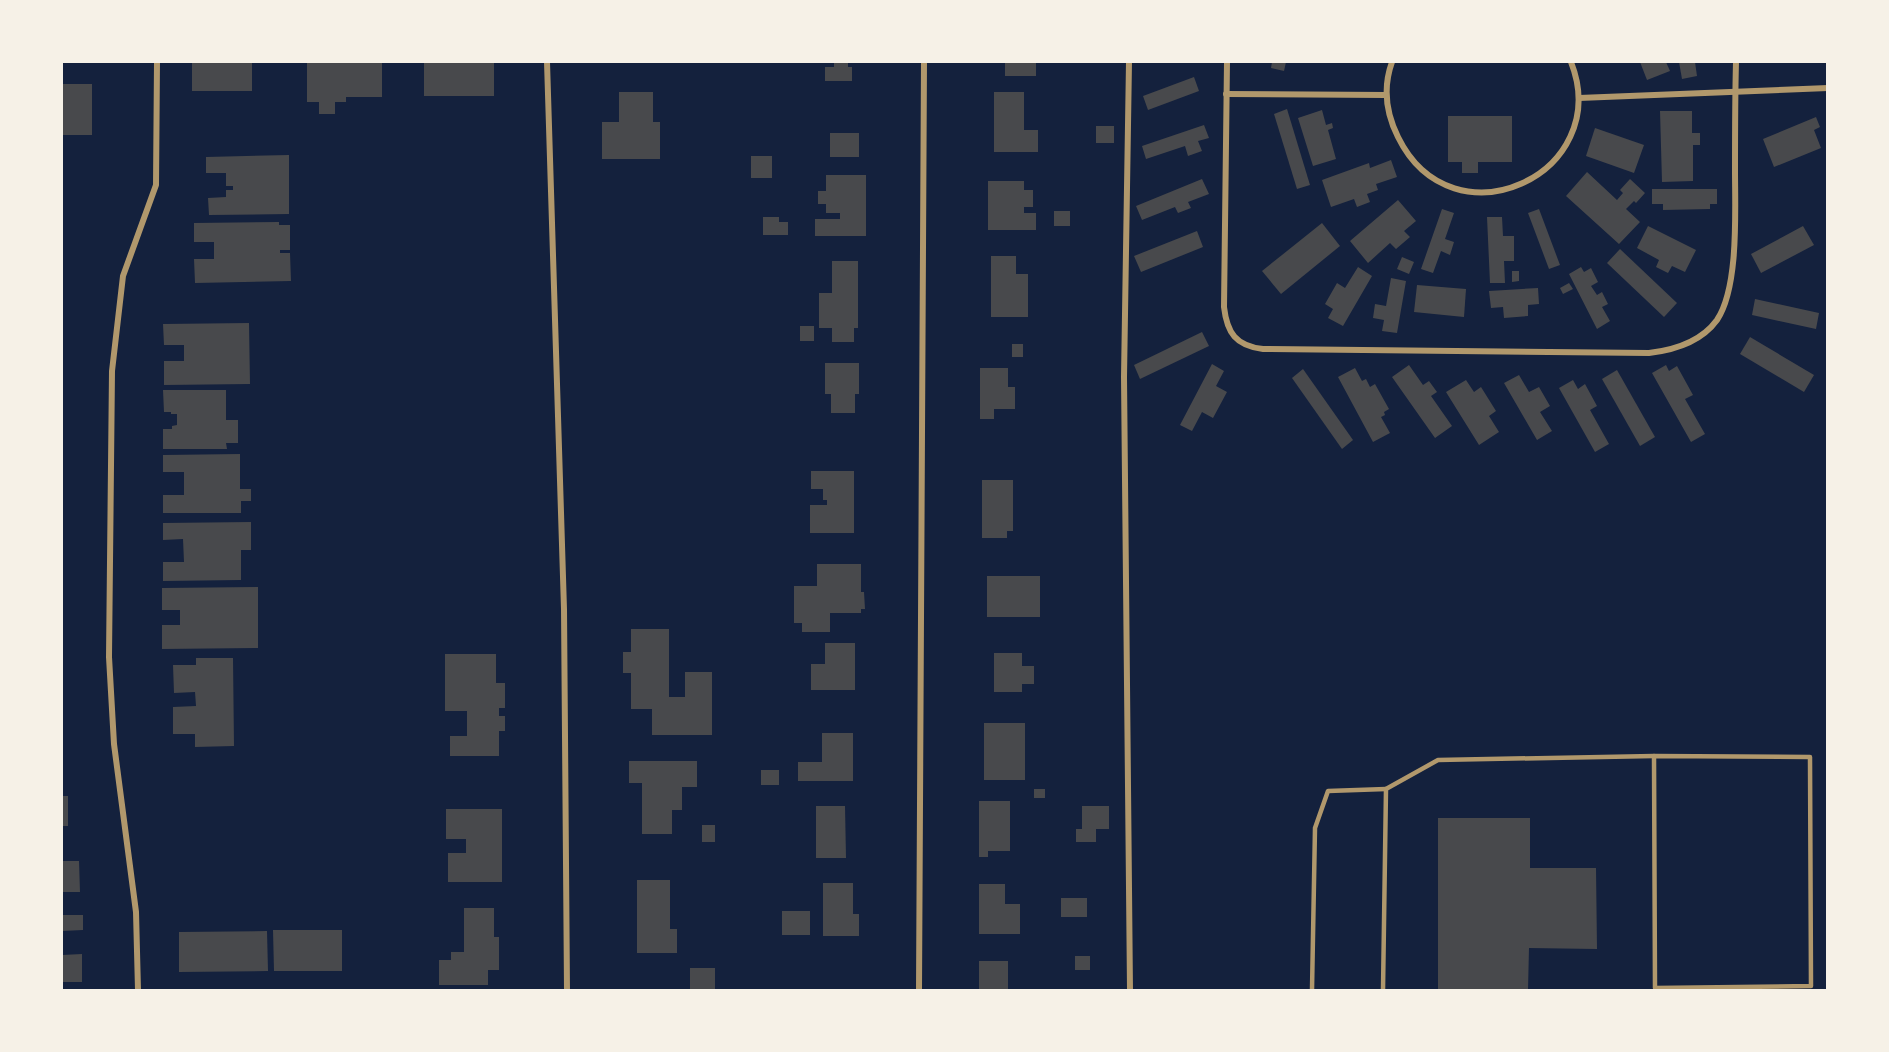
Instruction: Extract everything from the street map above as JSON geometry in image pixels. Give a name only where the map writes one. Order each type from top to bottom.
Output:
[{"type":"street","points":[[138,990],[136,912],[114,744],[109,657],[112,371],[123,276],[156,185],[157,62]]},
{"type":"street","points":[[547,62],[564,609],[567,990]]},
{"type":"street","points":[[919,990],[924,62]]},
{"type":"street","points":[[1129,62],[1124,376],[1130,990]]},
{"type":"street","points":[[1227,62],[1224,307],[1229,330],[1236,339],[1245,345],[1263,349],[1649,353],[1673,349],[1708,331],[1717,319],[1727,298],[1735,218],[1736,62]]},
{"type":"street","points":[[1392,62],[1386,95],[1387,109],[1400,141],[1420,169],[1455,189],[1472,193],[1487,193],[1518,186],[1545,169],[1567,143],[1573,128],[1579,98],[1570,62]]},
{"type":"street","points":[[1579,98],[1827,88]]},
{"type":"street","points":[[1226,94],[1386,95]]},
{"type":"lane","points":[[1654,756],[1655,989]]},
{"type":"lane","points":[[1312,990],[1315,828],[1328,791],[1386,789],[1438,760],[1654,756],[1810,757],[1811,986],[1648,990]]},
{"type":"lane","points":[[1383,990],[1386,789]]},
{"type":"building","points":[[192,62],[252,62],[252,91],[192,91]]},
{"type":"building","points":[[307,62],[382,62],[382,97],[346,97],[346,102],[335,102],[335,114],[319,114],[319,102],[307,102]]},
{"type":"building","points":[[424,62],[494,62],[494,96],[424,96]]},
{"type":"building","points":[[834,62],[848,62],[848,67],[852,67],[852,81],[825,81],[825,67],[834,67]]},
{"type":"building","points":[[1005,62],[1036,62],[1036,76],[1005,76]]},
{"type":"building","points":[[1272,62],[1286,62],[1284,71],[1271,68]]},
{"type":"building","points":[[1640,62],[1666,62],[1670,71],[1647,80]]},
{"type":"building","points":[[1679,62],[1695,62],[1697,76],[1682,79]]},
{"type":"building","points":[[1194,77],[1199,91],[1148,110],[1143,96]]},
{"type":"building","points":[[62,84],[92,84],[92,135],[62,135]]},
{"type":"building","points":[[619,92],[653,92],[653,122],[660,122],[660,159],[602,159],[602,122],[619,122]]},
{"type":"building","points":[[994,92],[1024,92],[1024,130],[1038,130],[1038,152],[994,152]]},
{"type":"building","points":[[1287,109],[1310,185],[1297,189],[1274,114]]},
{"type":"building","points":[[1322,110],[1326,125],[1332,123],[1333,128],[1328,130],[1336,159],[1313,166],[1298,118]]},
{"type":"building","points":[[1660,111],[1692,111],[1692,133],[1700,133],[1700,145],[1693,145],[1693,181],[1662,182]]},
{"type":"building","points":[[1448,116],[1512,116],[1512,162],[1478,162],[1478,173],[1462,173],[1462,162],[1448,162]]},
{"type":"building","points":[[1816,117],[1820,127],[1814,130],[1821,148],[1774,167],[1763,139]]},
{"type":"building","points":[[1204,125],[1209,138],[1198,141],[1202,151],[1188,156],[1185,146],[1146,159],[1142,146]]},
{"type":"building","points":[[1096,126],[1114,126],[1114,143],[1096,143]]},
{"type":"building","points":[[1595,128],[1644,145],[1634,173],[1586,156]]},
{"type":"building","points":[[830,133],[859,133],[859,157],[830,157]]},
{"type":"building","points":[[289,155],[289,214],[209,215],[208,198],[226,197],[226,190],[233,190],[233,186],[226,186],[226,173],[206,173],[206,157]]},
{"type":"building","points":[[751,156],[772,156],[772,178],[751,178]]},
{"type":"building","points":[[1391,160],[1397,177],[1376,184],[1378,190],[1367,194],[1370,202],[1357,207],[1354,199],[1331,207],[1322,180],[1369,163],[1370,168]]},
{"type":"building","points":[[1587,172],[1617,200],[1623,193],[1620,190],[1630,179],[1645,193],[1636,203],[1634,201],[1626,209],[1640,222],[1619,244],[1566,196]]},
{"type":"building","points":[[826,175],[866,175],[866,236],[815,236],[815,219],[840,219],[840,213],[826,213],[826,204],[818,204],[818,191],[826,191]]},
{"type":"building","points":[[1202,179],[1209,194],[1188,202],[1191,208],[1178,213],[1175,207],[1142,220],[1136,206]]},
{"type":"building","points":[[988,181],[1024,181],[1024,190],[1033,190],[1033,207],[1024,207],[1024,213],[1036,213],[1036,230],[988,230]]},
{"type":"building","points":[[1652,189],[1717,189],[1717,204],[1710,204],[1710,209],[1663,210],[1663,204],[1652,204]]},
{"type":"building","points":[[1398,200],[1416,221],[1404,231],[1410,237],[1396,249],[1390,243],[1368,263],[1350,241]]},
{"type":"building","points":[[1442,209],[1454,213],[1445,239],[1454,242],[1450,255],[1441,251],[1433,273],[1421,269]]},
{"type":"building","points":[[1539,209],[1560,265],[1549,269],[1528,213]]},
{"type":"building","points":[[1054,211],[1070,211],[1070,226],[1054,226]]},
{"type":"building","points":[[763,217],[779,217],[779,222],[788,222],[788,235],[763,235]]},
{"type":"building","points":[[1487,217],[1502,217],[1503,236],[1514,236],[1514,261],[1504,261],[1505,283],[1490,283]]},
{"type":"building","points":[[279,222],[279,225],[290,225],[290,250],[280,250],[280,253],[290,253],[291,281],[195,283],[194,259],[214,259],[214,242],[194,242],[194,223]]},
{"type":"building","points":[[1322,223],[1340,246],[1281,294],[1262,271]]},
{"type":"building","points":[[1648,226],[1696,250],[1685,272],[1672,266],[1668,273],[1656,267],[1659,260],[1637,248]]},
{"type":"building","points":[[1803,226],[1814,245],[1761,273],[1751,254]]},
{"type":"building","points":[[1197,231],[1203,247],[1141,272],[1134,256]]},
{"type":"building","points":[[1620,249],[1677,303],[1664,317],[1607,263]]},
{"type":"building","points":[[991,256],[1016,256],[1016,274],[1028,274],[1028,317],[991,317]]},
{"type":"building","points":[[1402,257],[1414,262],[1409,274],[1397,269]]},
{"type":"building","points":[[832,261],[858,261],[858,328],[854,328],[854,342],[832,342],[832,328],[819,328],[819,293],[832,293]]},
{"type":"building","points":[[1358,267],[1372,276],[1343,326],[1328,318],[1333,309],[1325,304],[1337,283],[1345,288]]},
{"type":"building","points":[[1581,267],[1584,272],[1591,268],[1598,282],[1591,286],[1597,295],[1602,292],[1608,304],[1602,307],[1610,321],[1597,329],[1569,274]]},
{"type":"building","points":[[1512,271],[1519,271],[1519,281],[1512,282]]},
{"type":"building","points":[[1391,278],[1406,281],[1397,333],[1382,331],[1384,320],[1373,318],[1375,304],[1386,306]]},
{"type":"building","points":[[1569,283],[1573,289],[1563,294],[1560,288]]},
{"type":"building","points":[[1417,285],[1466,289],[1464,317],[1414,312]]},
{"type":"building","points":[[1538,288],[1539,304],[1528,305],[1528,316],[1504,318],[1503,307],[1491,308],[1489,291]]},
{"type":"building","points":[[1755,299],[1819,313],[1816,329],[1752,315]]},
{"type":"building","points":[[249,323],[250,384],[164,385],[164,361],[184,361],[184,345],[164,345],[163,324]]},
{"type":"building","points":[[800,326],[814,326],[814,341],[800,341]]},
{"type":"building","points":[[1202,332],[1209,346],[1140,379],[1134,365]]},
{"type":"building","points":[[1750,337],[1814,375],[1804,392],[1740,354]]},
{"type":"building","points":[[1012,344],[1023,344],[1023,357],[1012,357]]},
{"type":"building","points":[[825,363],[859,363],[859,394],[855,394],[855,413],[831,413],[831,394],[825,394]]},
{"type":"building","points":[[1212,364],[1224,371],[1216,386],[1227,392],[1213,418],[1202,412],[1192,431],[1180,425]]},
{"type":"building","points":[[1409,365],[1423,385],[1429,381],[1437,392],[1431,396],[1452,426],[1435,438],[1392,377]]},
{"type":"building","points":[[1666,365],[1669,371],[1677,366],[1693,395],[1685,399],[1705,434],[1691,442],[1652,373]]},
{"type":"building","points":[[980,368],[1008,368],[1008,387],[1015,387],[1015,409],[994,409],[994,419],[980,419]]},
{"type":"building","points":[[1355,368],[1362,381],[1366,379],[1370,387],[1375,384],[1389,409],[1381,417],[1390,433],[1373,442],[1338,377]]},
{"type":"building","points":[[1303,369],[1353,440],[1342,449],[1292,378]]},
{"type":"building","points":[[1617,370],[1655,437],[1640,446],[1602,379]]},
{"type":"building","points":[[1519,375],[1529,392],[1539,387],[1550,406],[1540,412],[1552,431],[1537,440],[1504,383]]},
{"type":"building","points":[[1466,380],[1474,392],[1481,387],[1496,411],[1489,416],[1499,432],[1479,445],[1446,392]]},
{"type":"building","points":[[1573,380],[1578,389],[1585,384],[1597,406],[1590,410],[1609,444],[1595,452],[1559,388]]},
{"type":"building","points":[[163,390],[226,390],[226,420],[238,420],[238,443],[226,443],[227,449],[163,449],[163,429],[172,429],[172,426],[177,425],[177,414],[164,412]]},
{"type":"building","points":[[240,454],[240,489],[251,489],[251,501],[241,501],[241,513],[163,513],[163,495],[184,495],[184,472],[163,472],[163,455]]},
{"type":"building","points":[[811,471],[854,471],[854,533],[810,533],[810,505],[827,505],[827,500],[823,500],[823,489],[811,489]]},
{"type":"building","points":[[982,480],[1013,480],[1013,531],[1007,531],[1007,538],[982,538]]},
{"type":"building","points":[[251,522],[251,550],[241,550],[241,580],[163,581],[163,562],[184,562],[183,539],[163,540],[163,523]]},
{"type":"building","points":[[817,564],[861,564],[861,592],[864,592],[865,609],[861,609],[861,613],[830,613],[830,632],[802,632],[802,623],[794,623],[794,586],[817,586]]},
{"type":"building","points":[[987,576],[1040,576],[1040,617],[987,617]]},
{"type":"building","points":[[258,587],[258,648],[162,649],[162,625],[180,625],[180,610],[162,610],[162,588]]},
{"type":"building","points":[[631,629],[669,629],[669,697],[685,697],[685,672],[712,672],[712,735],[652,735],[652,709],[631,709],[631,673],[623,673],[623,652],[631,652]]},
{"type":"building","points":[[825,643],[855,643],[855,690],[811,690],[811,664],[825,664]]},
{"type":"building","points":[[994,653],[1022,653],[1022,666],[1034,666],[1034,684],[1022,684],[1022,692],[994,692]]},
{"type":"building","points":[[445,654],[496,654],[496,683],[505,683],[505,708],[499,708],[499,716],[505,716],[505,731],[499,731],[499,756],[450,756],[450,736],[467,736],[467,711],[445,711]]},
{"type":"building","points":[[196,658],[233,658],[234,746],[195,747],[195,734],[173,734],[173,707],[196,706],[195,692],[174,693],[173,665],[196,665]]},
{"type":"building","points":[[984,723],[1025,723],[1025,780],[984,780]]},
{"type":"building","points":[[822,733],[853,733],[853,781],[798,781],[798,762],[822,762]]},
{"type":"building","points":[[629,761],[697,761],[697,787],[682,787],[682,810],[672,810],[672,834],[642,834],[642,783],[629,783]]},
{"type":"building","points":[[761,770],[779,770],[779,785],[761,785]]},
{"type":"building","points":[[1034,789],[1045,789],[1045,798],[1034,798]]},
{"type":"building","points":[[62,796],[68,796],[68,826],[62,826]]},
{"type":"building","points":[[979,801],[1010,801],[1010,851],[988,851],[988,857],[979,857]]},
{"type":"building","points":[[816,806],[845,806],[846,858],[816,858]]},
{"type":"building","points":[[1082,806],[1109,806],[1109,829],[1096,829],[1096,842],[1076,842],[1076,829],[1082,829]]},
{"type":"building","points":[[446,809],[502,809],[502,882],[448,882],[448,853],[466,853],[466,839],[446,839]]},
{"type":"building","points":[[1438,818],[1530,818],[1530,868],[1596,868],[1597,949],[1529,948],[1528,990],[1438,990]]},
{"type":"building","points":[[702,825],[715,825],[715,842],[702,842]]},
{"type":"building","points":[[62,861],[79,861],[80,892],[62,892]]},
{"type":"building","points":[[637,880],[670,880],[670,929],[677,929],[677,953],[637,953]]},
{"type":"building","points":[[823,883],[853,883],[853,914],[859,914],[859,936],[823,936]]},
{"type":"building","points":[[979,884],[1005,884],[1005,904],[1020,904],[1020,934],[979,934]]},
{"type":"building","points":[[1061,898],[1087,898],[1087,917],[1061,917]]},
{"type":"building","points":[[464,908],[494,908],[494,937],[499,937],[499,970],[488,970],[488,985],[439,985],[439,960],[451,960],[451,952],[464,952]]},
{"type":"building","points":[[782,911],[810,911],[810,935],[782,935]]},
{"type":"building","points":[[62,915],[83,915],[83,930],[62,931]]},
{"type":"building","points":[[273,930],[342,930],[342,971],[274,971]]},
{"type":"building","points":[[267,931],[268,971],[179,972],[179,932]]},
{"type":"building","points":[[82,954],[82,982],[62,982],[62,955]]},
{"type":"building","points":[[1075,956],[1090,956],[1090,970],[1075,970]]},
{"type":"building","points":[[979,961],[1008,961],[1008,990],[979,990]]},
{"type":"building","points":[[690,968],[715,968],[715,990],[690,990]]}]
